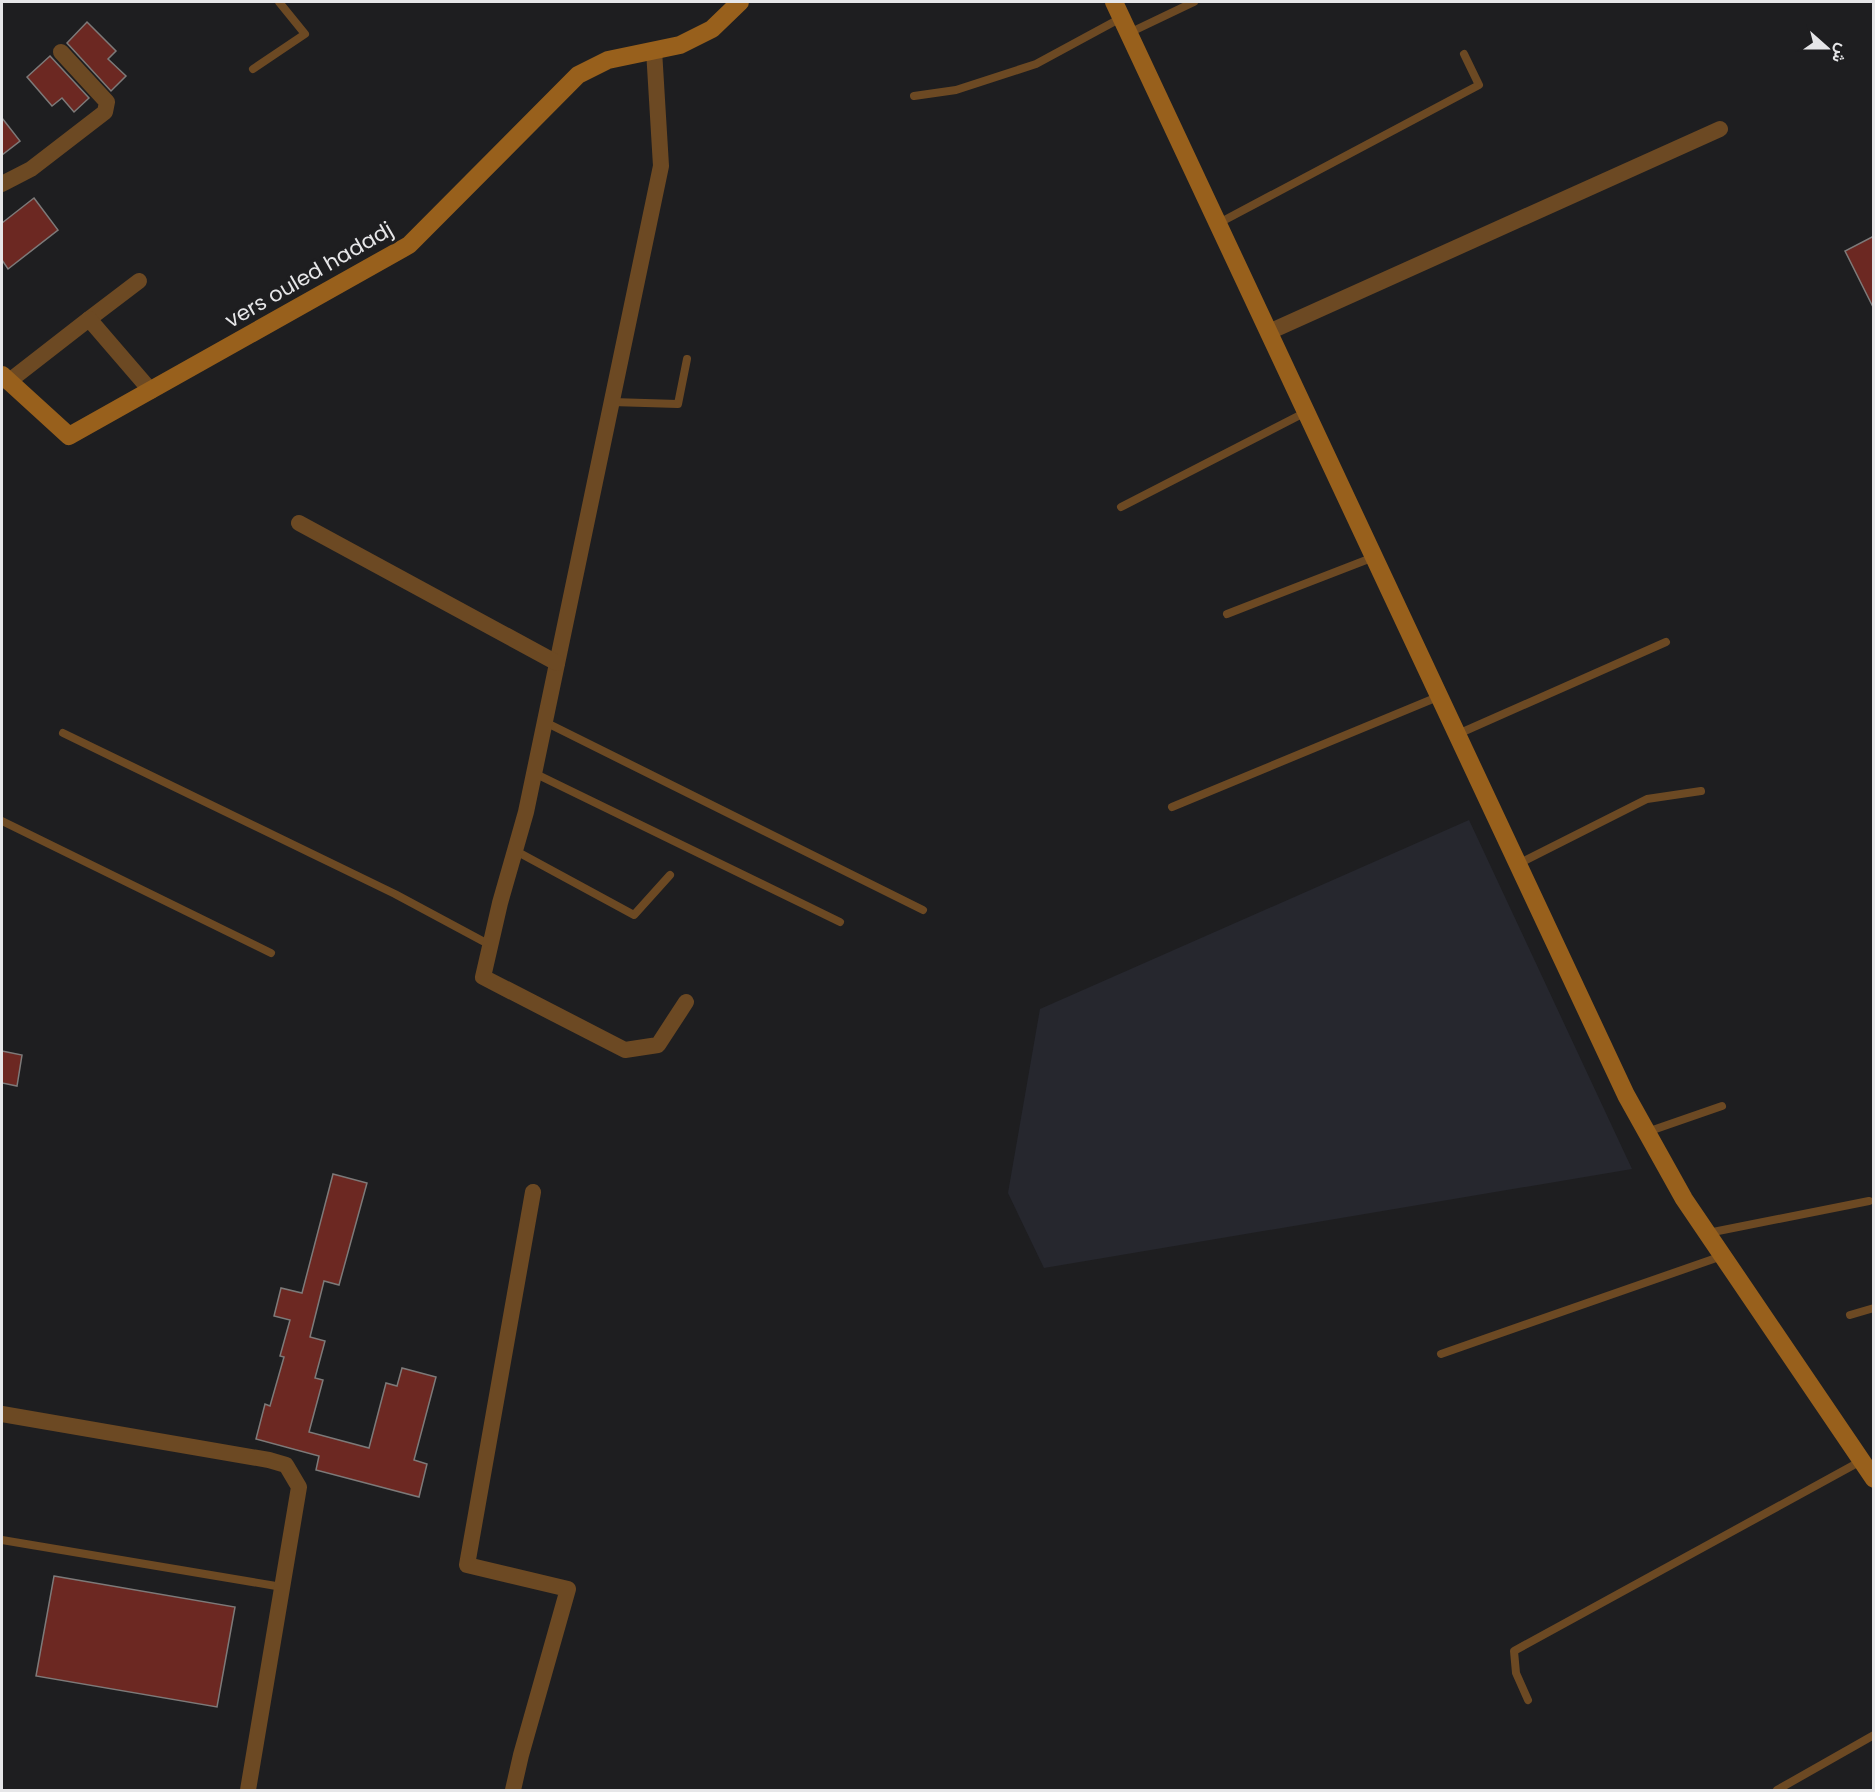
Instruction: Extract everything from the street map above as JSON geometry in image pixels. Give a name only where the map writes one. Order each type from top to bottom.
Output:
[{"type":"street","name":"vers ouled hadadj","points":[[5,379],[69,436],[409,245],[578,75],[608,60],[680,45],[712,29],[740,2]]},
{"type":"street","points":[[1122,18],[1626,1095],[1684,1198],[1874,1479]]},
{"type":"street","points":[[654,50],[661,166],[534,773],[483,977],[625,1050],[658,1045],[686,1002]]},
{"type":"street","points":[[2,184],[31,169],[105,112],[107,102],[61,52]]},
{"type":"street","points":[[1269,332],[1720,129]]},
{"type":"street","points":[[5,379],[139,281]]},
{"type":"street","points":[[89,319],[152,391]]},
{"type":"street","points":[[299,522],[557,663]]},
{"type":"street","points":[[513,1791],[568,1589],[467,1565],[533,1192]]},
{"type":"street","points":[[2,1414],[269,1460],[286,1465],[299,1486],[248,1791]]},
{"type":"lane","points":[[253,69],[304,34],[279,2]]},
{"type":"lane","points":[[914,96],[956,90],[1036,64],[1122,18],[1194,2]]},
{"type":"lane","points":[[1219,223],[1479,85],[1464,54]]},
{"type":"lane","points":[[612,402],[678,404],[687,359]]},
{"type":"lane","points":[[1121,507],[1306,411]]},
{"type":"lane","points":[[1227,614],[1375,557]]},
{"type":"lane","points":[[1458,734],[1666,642]]},
{"type":"lane","points":[[1172,807],[1440,696]]},
{"type":"lane","points":[[545,722],[923,910]]},
{"type":"lane","points":[[63,733],[395,894],[490,945]]},
{"type":"lane","points":[[534,773],[840,922]]},
{"type":"lane","points":[[1518,864],[1647,799],[1701,791]]},
{"type":"lane","points":[[2,822],[271,953]]},
{"type":"lane","points":[[516,851],[634,915],[670,875]]},
{"type":"lane","points":[[1647,1132],[1722,1106]]},
{"type":"lane","points":[[1708,1233],[1869,1201]]},
{"type":"lane","points":[[1441,1354],[1722,1255]]},
{"type":"lane","points":[[1850,1316],[1874,1308]]},
{"type":"lane","points":[[1528,1700],[1516,1673],[1514,1651],[1861,1461]]},
{"type":"lane","points":[[2,1540],[282,1587]]},
{"type":"lane","points":[[1777,1791],[1874,1735]]},
{"type":"shaded area","points":[[1469,820],[1632,1169],[1044,1268],[1008,1193],[1040,1009]]},
{"type":"building","points":[[87,22],[116,51],[108,59],[126,76],[111,91],[67,43]]},
{"type":"building","points":[[50,56],[89,98],[74,112],[62,98],[52,106],[27,77]]},
{"type":"building","points":[[2,118],[20,141],[2,155]]},
{"type":"building","points":[[34,198],[58,230],[8,269],[2,260],[2,223]]},
{"type":"building","points":[[1874,236],[1874,309],[1845,251]]},
{"type":"building","points":[[2,1051],[22,1055],[17,1086],[2,1083]]},
{"type":"building","points":[[333,1174],[367,1183],[339,1285],[324,1281],[310,1337],[325,1341],[315,1378],[323,1380],[309,1432],[369,1448],[386,1383],[397,1386],[402,1368],[436,1377],[414,1460],[427,1464],[419,1497],[316,1470],[319,1456],[256,1439],[265,1404],[270,1406],[284,1357],[280,1356],[290,1320],[274,1316],[281,1288],[302,1293]]},
{"type":"building","points":[[54,1576],[235,1607],[217,1707],[36,1676]]}]
